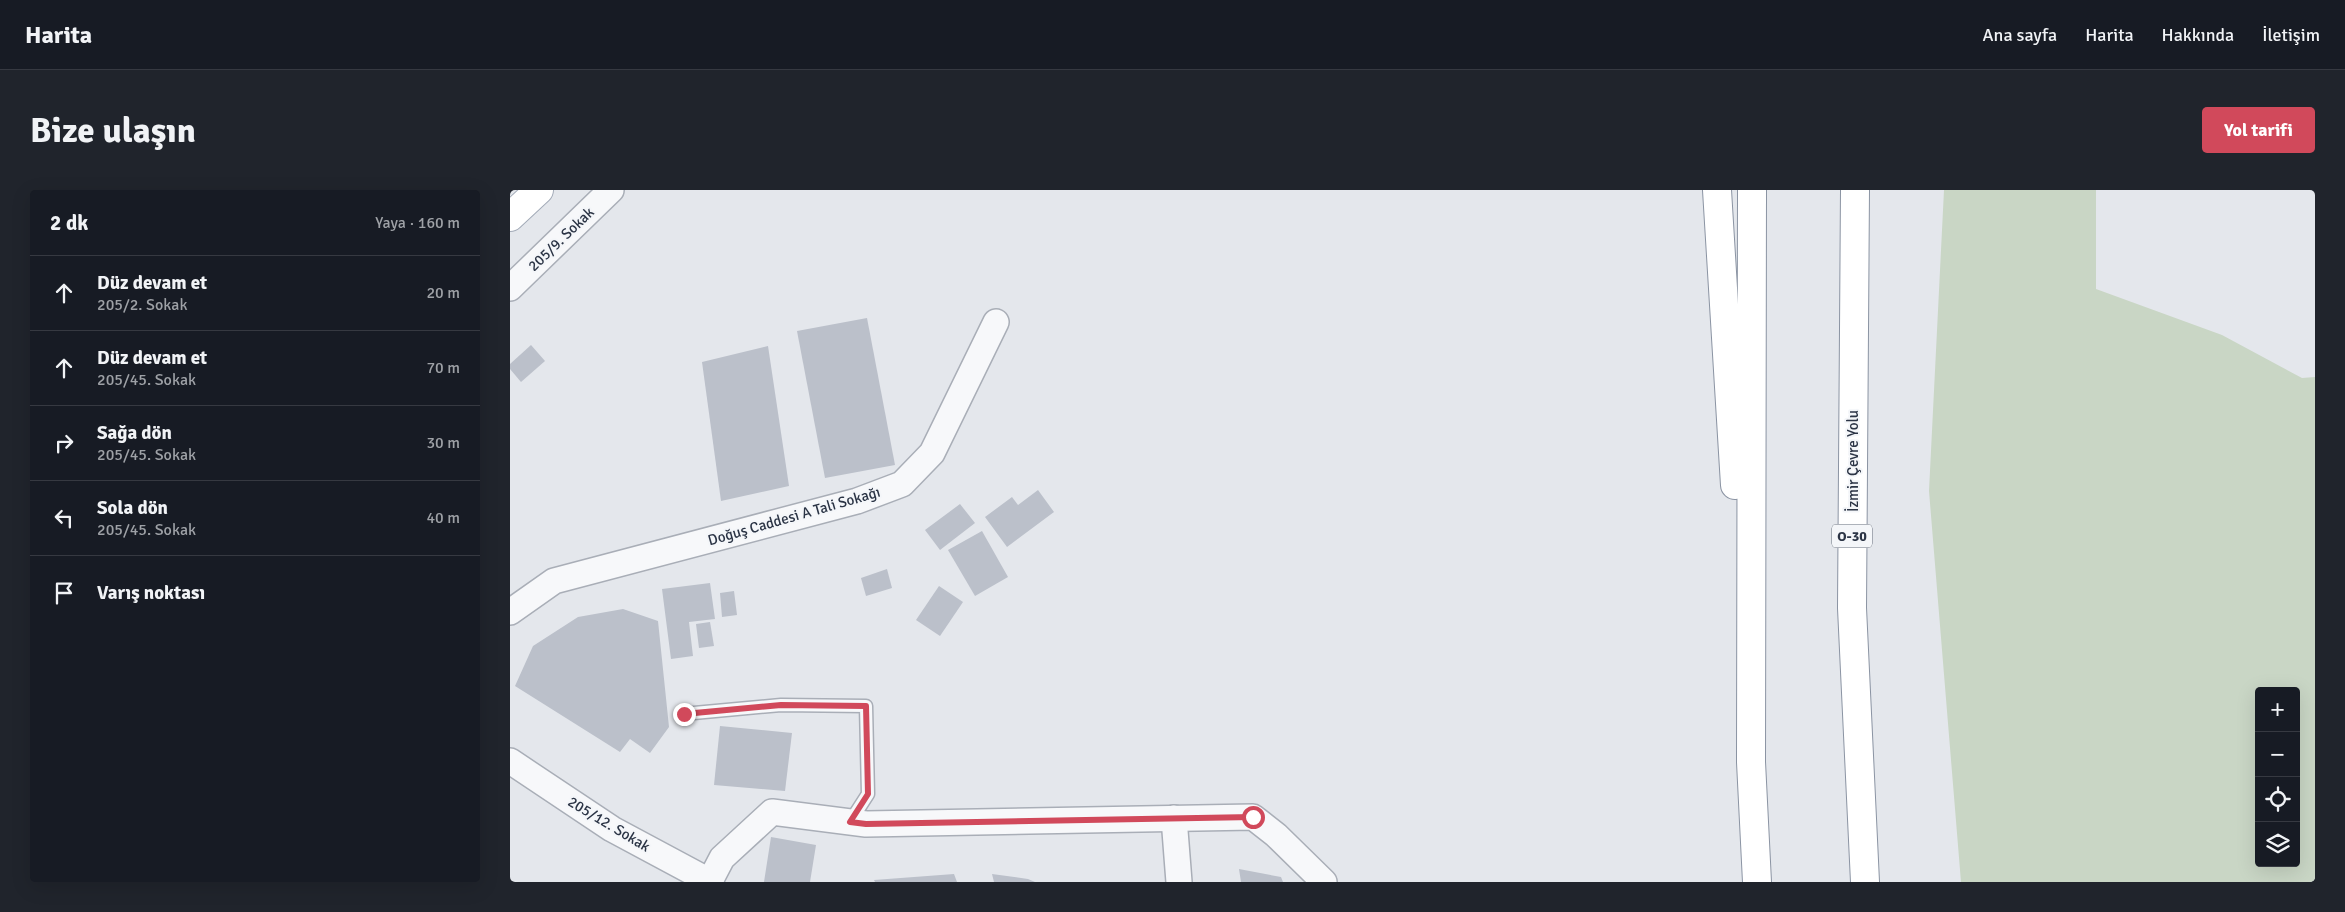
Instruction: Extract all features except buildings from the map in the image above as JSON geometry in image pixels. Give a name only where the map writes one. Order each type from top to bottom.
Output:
[{"type":"main road","points":[[510,217],[539,190]]},
{"type":"main road","points":[[1717,190],[1757,882]]},
{"type":"main road","points":[[1751,762],[1752,190]]},
{"type":"main road","name":"İzmir Çevre Yolu","points":[[1855,190],[1852,608],[1865,882]]},
{"type":"street","name":"205/9. Sokak","points":[[510,288],[611,190]]},
{"type":"street","name":"Doğuş Caddesi A Tali Sokağı","points":[[510,612],[554,581],[857,501],[902,484],[932,453],[996,322]]},
{"type":"street","name":"205/12. Sokak","points":[[510,761],[612,829],[711,882]]},
{"type":"street","points":[[711,882],[722,858],[772,812],[866,824],[1253,817],[1276,835],[1324,882]]},
{"type":"street","points":[[1174,818],[1179,882]]},
{"type":"lane","points":[[684,714],[781,705],[866,706],[868,794],[850,822]]},
{"type":"green space","points":[[1944,190],[2096,190],[2096,289],[2222,335],[2302,378],[2315,377],[2315,882],[1961,882],[1929,491]]},
{"type":"route","points":[[684,714],[781,705],[866,706],[868,794],[850,822],[866,824],[1253,817]]}]
